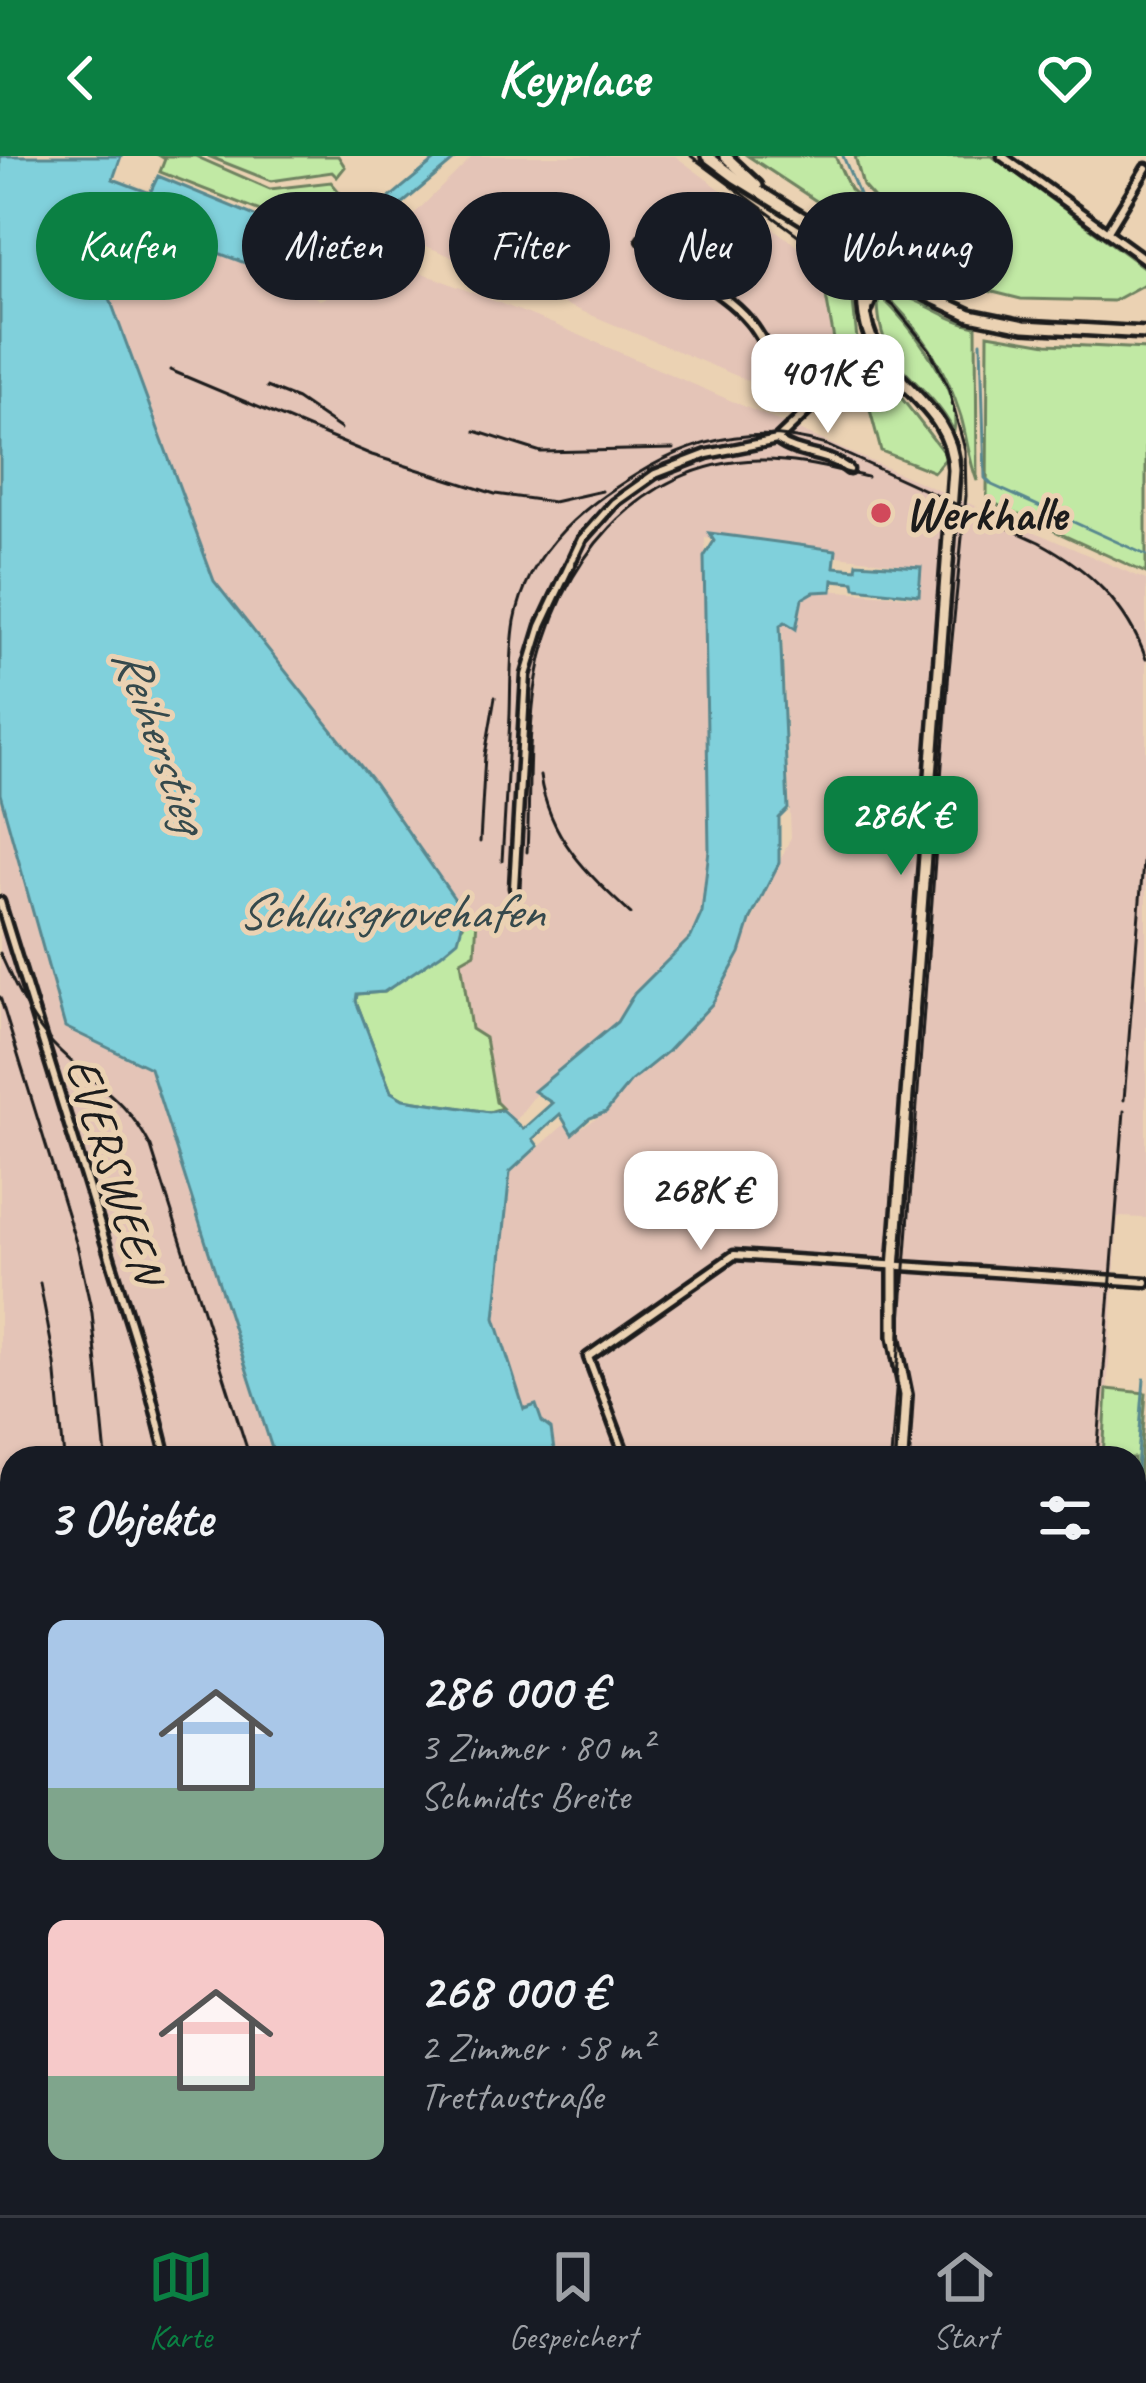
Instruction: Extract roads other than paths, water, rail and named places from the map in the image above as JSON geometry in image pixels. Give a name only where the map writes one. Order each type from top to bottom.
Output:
[{"type":"main road","points":[[707,156],[763,192]]},
{"type":"main road","points":[[725,156],[764,192]]},
{"type":"main road","points":[[863,300],[873,347],[886,369],[936,416],[950,440],[955,470],[894,1268],[894,1336],[906,1395],[903,1446]]},
{"type":"main road","points":[[865,314],[870,300]]},
{"type":"main road","points":[[935,300],[992,322],[1146,329]]},
{"type":"street","points":[[1002,156],[1146,260]]},
{"type":"street","points":[[1106,232],[1146,168]]},
{"type":"street","points":[[728,300],[763,340],[788,390],[808,409]]},
{"type":"street","points":[[514,888],[526,674],[541,626],[582,539],[614,503],[655,474],[707,454],[777,440],[837,388],[886,369]]},
{"type":"street","points":[[777,440],[789,449],[819,455],[849,470]]},
{"type":"street","name":"EVERSWEEN","points":[[0,902],[164,1446]]},
{"type":"street","points":[[621,1446],[588,1358],[734,1255],[1146,1282]]},
{"type":"water","points":[[0,156],[121,156],[113,179],[147,192],[36,192],[36,300],[110,300],[214,581],[375,784],[465,914],[458,940],[441,954],[384,992],[357,994],[391,1092],[403,1099],[502,1110],[523,1129],[552,1103],[534,1091],[617,1022],[634,994],[691,937],[702,912],[709,850],[704,557],[714,541],[709,533],[836,550],[834,567],[856,569],[857,563],[921,567],[919,595],[855,588],[854,582],[833,580],[832,591],[814,592],[802,599],[796,629],[785,622],[780,625],[788,809],[779,818],[779,863],[751,918],[740,953],[712,1004],[667,1052],[631,1081],[606,1112],[590,1118],[572,1134],[560,1114],[533,1139],[538,1146],[510,1172],[495,1318],[524,1409],[536,1405],[542,1422],[551,1429],[553,1446],[271,1446],[150,1068],[65,1027],[0,794]]},
{"type":"water","points":[[440,156],[459,156],[416,192],[397,192]]},
{"type":"water","points":[[158,176],[197,192],[150,192]]},
{"type":"water","points":[[218,201],[242,211],[242,262],[218,253]]},
{"type":"waterway","points":[[843,156],[858,192]]},
{"type":"waterway","points":[[981,342],[985,478],[1146,555]]},
{"type":"waterway","points":[[1139,1446],[1144,1379]]},
{"type":"railway","points":[[691,156],[894,306],[930,350],[948,387],[965,450],[966,496],[892,1446]]},
{"type":"railway","points":[[170,370],[372,455],[495,494],[553,502],[602,491]]},
{"type":"railway","points":[[267,387],[297,399],[341,429]]},
{"type":"railway","points":[[475,431],[541,452],[673,449]]},
{"type":"railway","points":[[502,861],[513,632],[533,571],[583,512],[649,467],[692,447],[758,435],[826,445],[1039,542],[1104,590],[1128,622],[1146,659]]},
{"type":"railway","points":[[527,852],[532,721],[547,636],[584,560],[610,527],[641,500],[676,479],[716,465],[786,461],[867,477]]},
{"type":"railway","points":[[480,842],[485,755],[495,697]]},
{"type":"railway","points":[[540,776],[552,818],[572,853],[631,914]]},
{"type":"railway","points":[[1124,1100],[1146,825]]},
{"type":"railway","points":[[0,953],[44,1034],[130,1114],[151,1147],[246,1446]]},
{"type":"railway","points":[[0,997],[78,1249],[92,1313],[105,1446]]},
{"type":"railway","points":[[1098,1446],[1124,1111]]},
{"type":"railway","points":[[40,1283],[55,1364],[63,1446]]},
{"type":"place","name":"Werkhalle","points":[[881,513]]},
{"type":"water label","name":"Reiherstieg","points":[[162,738]]},
{"type":"water label","name":"Schluisgrovehafen","points":[[390,910]]}]
